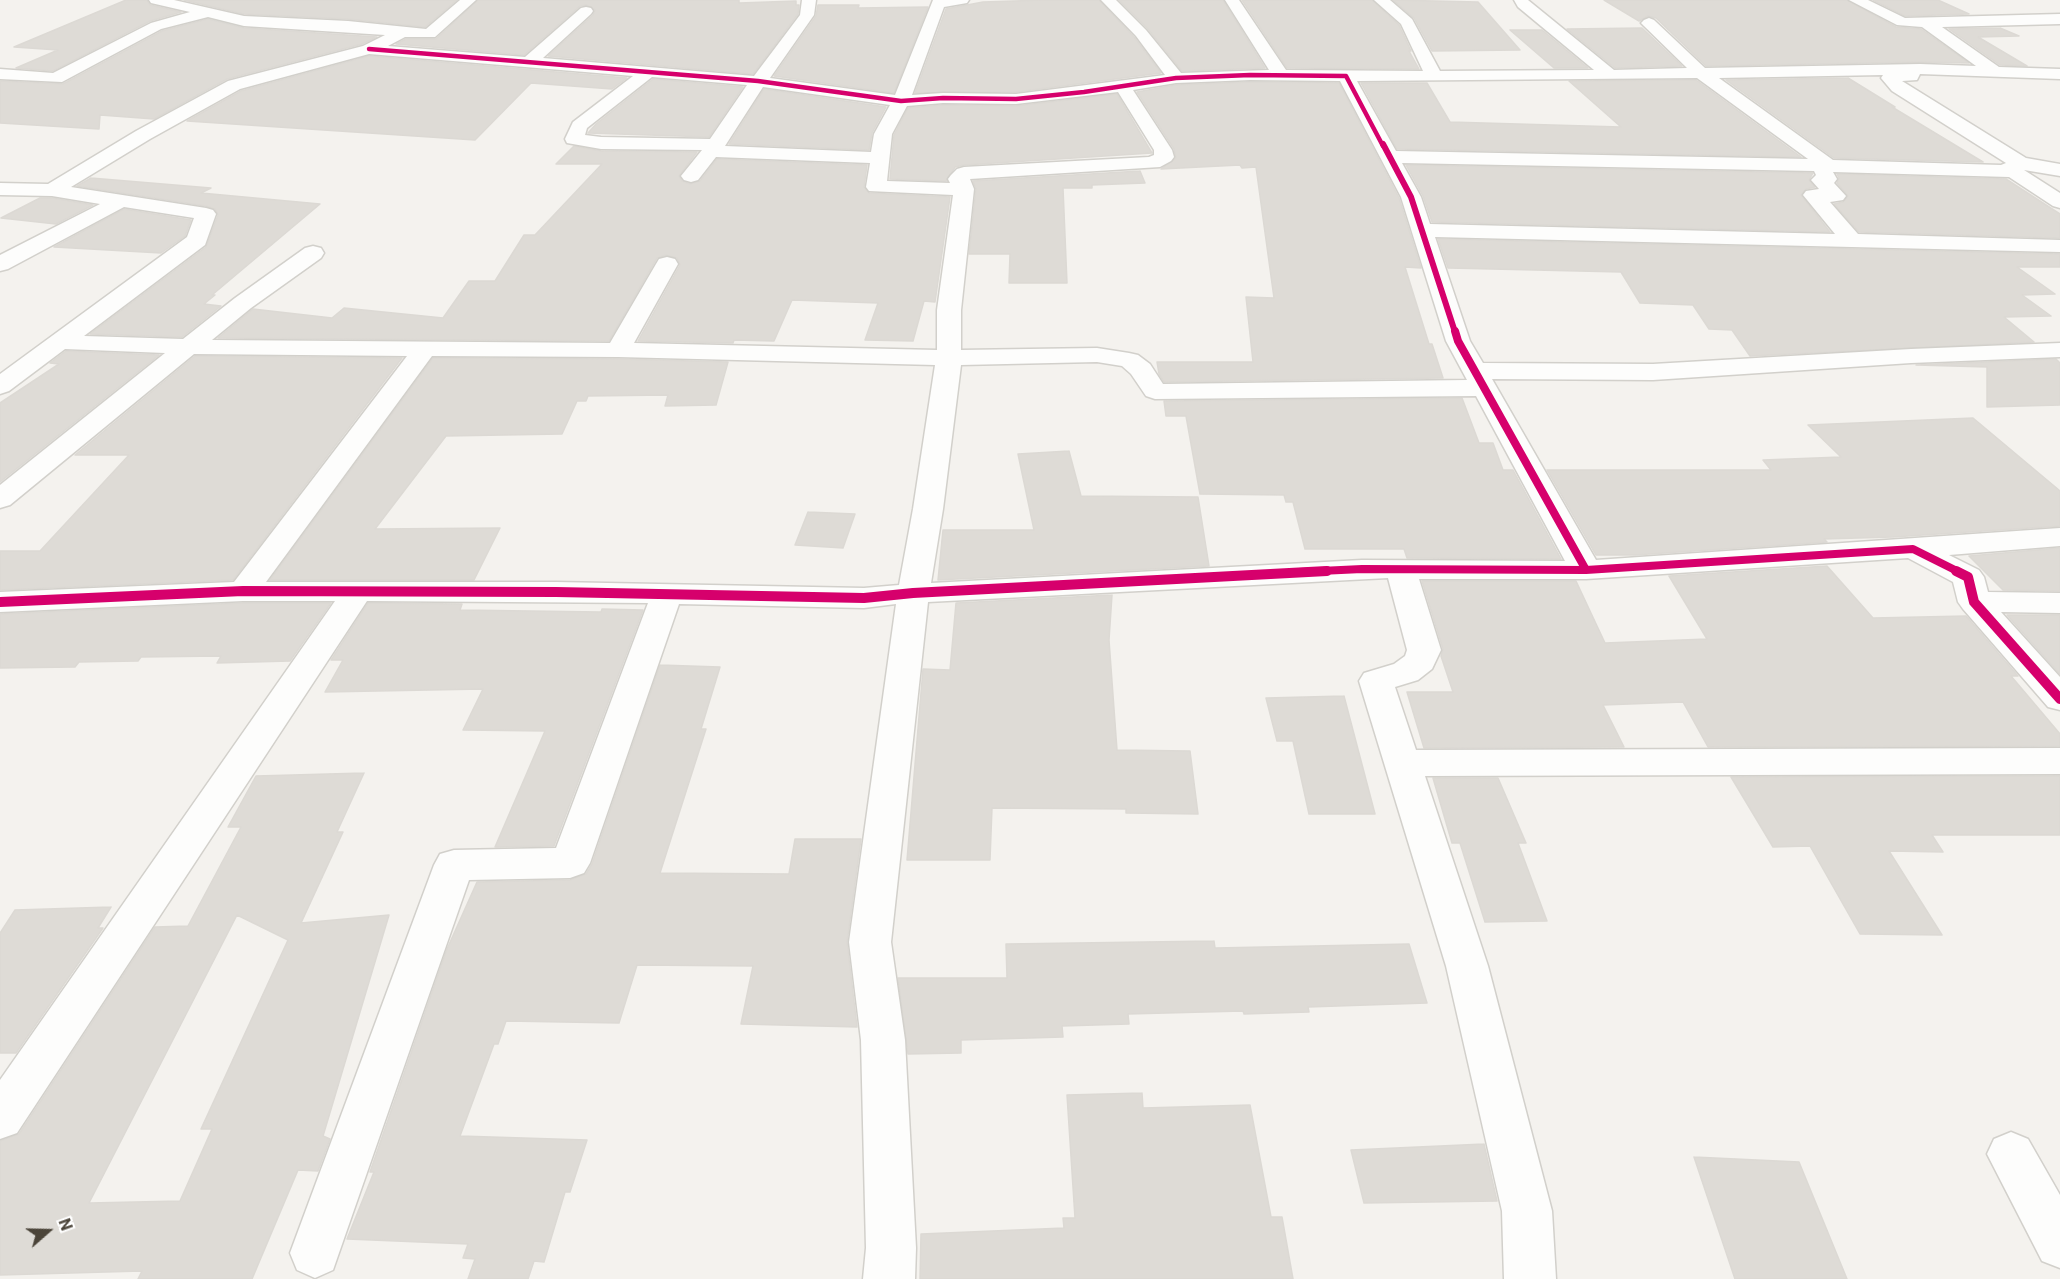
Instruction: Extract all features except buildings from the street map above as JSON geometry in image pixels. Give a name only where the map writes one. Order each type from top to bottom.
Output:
[{"type":"street","points":[[169,1],[244,21],[348,26],[430,34],[469,0]]},
{"type":"street","points":[[691,176],[714,148],[758,81],[787,45],[807,15],[809,0]]},
{"type":"street","points":[[962,0],[938,3],[901,101],[883,135],[876,187],[964,189]]},
{"type":"street","points":[[1108,0],[1141,33],[1176,78]]},
{"type":"street","points":[[1232,0],[1281,76]]},
{"type":"street","points":[[1381,0],[1407,22],[1434,76]]},
{"type":"street","points":[[1521,0],[1610,75]]},
{"type":"street","points":[[1856,0],[1902,22],[2060,19]]},
{"type":"street","points":[[2037,5],[2060,9]]},
{"type":"street","points":[[529,62],[586,11]]},
{"type":"street","points":[[0,74],[56,78],[147,30],[206,12]]},
{"type":"street","points":[[1649,23],[1701,73],[1825,166],[1827,179],[1821,180],[1836,196],[1813,195],[1852,241]]},
{"type":"street","points":[[1926,23],[1995,72]]},
{"type":"street","points":[[52,190],[143,135],[234,85],[369,49],[403,32]]},
{"type":"street","points":[[369,49],[758,81],[901,101],[943,98],[1016,99],[1084,92],[1176,78],[1849,71],[2060,74]]},
{"type":"street","points":[[1849,71],[2060,202]]},
{"type":"street","points":[[647,73],[579,126],[573,139],[880,158]]},
{"type":"street","points":[[1346,76],[1411,197],[1458,341],[1586,570]]},
{"type":"street","points":[[2060,82],[1955,77],[1898,76],[1889,78],[1898,87],[2020,163],[2060,170]]},
{"type":"street","points":[[889,1279],[891,1248],[883,1040],[870,942],[912,593],[949,358],[949,310],[964,189],[958,179],[964,174],[1153,163],[1164,157],[1163,150],[1122,85]]},
{"type":"street","points":[[1389,157],[2013,171]]},
{"type":"street","points":[[0,189],[52,190],[206,214],[197,240],[62,342],[2,384]]},
{"type":"street","points":[[0,264],[119,202]]},
{"type":"street","points":[[1422,230],[2060,246]]},
{"type":"street","points":[[0,499],[187,347],[313,253]]},
{"type":"street","points":[[618,350],[667,264]]},
{"type":"street","points":[[62,342],[187,347],[618,350],[949,358],[1097,355],[1129,360],[1141,369],[1155,391],[1653,372],[2060,350]]},
{"type":"street","points":[[243,591],[424,350]]},
{"type":"street","points":[[0,602],[243,591],[864,598],[912,593],[1362,568],[1586,570],[2060,537]]},
{"type":"street","points":[[1912,549],[1968,576],[1974,602],[2060,699]]},
{"type":"street","points":[[1401,569],[1424,650],[1420,661],[1406,672],[1376,681],[1467,966],[1527,1211],[1530,1279]]},
{"type":"street","points":[[0,1118],[356,593]]},
{"type":"street","points":[[315,1253],[454,865],[570,863],[667,594]]},
{"type":"street","points":[[1974,602],[2060,603]]},
{"type":"street","points":[[1404,764],[2060,760]]},
{"type":"street","points":[[2011,1154],[2060,1244]]},
{"type":"cycle path","points":[[369,49],[758,81],[901,101],[943,98],[1016,99],[1084,92],[1176,78],[1250,75],[1346,76],[1411,197],[1458,341],[1586,570],[1913,549],[1968,577],[1974,602],[2060,699]]},
{"type":"cycle path","points":[[0,602],[243,591],[556,592],[864,598],[913,593],[1362,569],[1586,570]]}]
